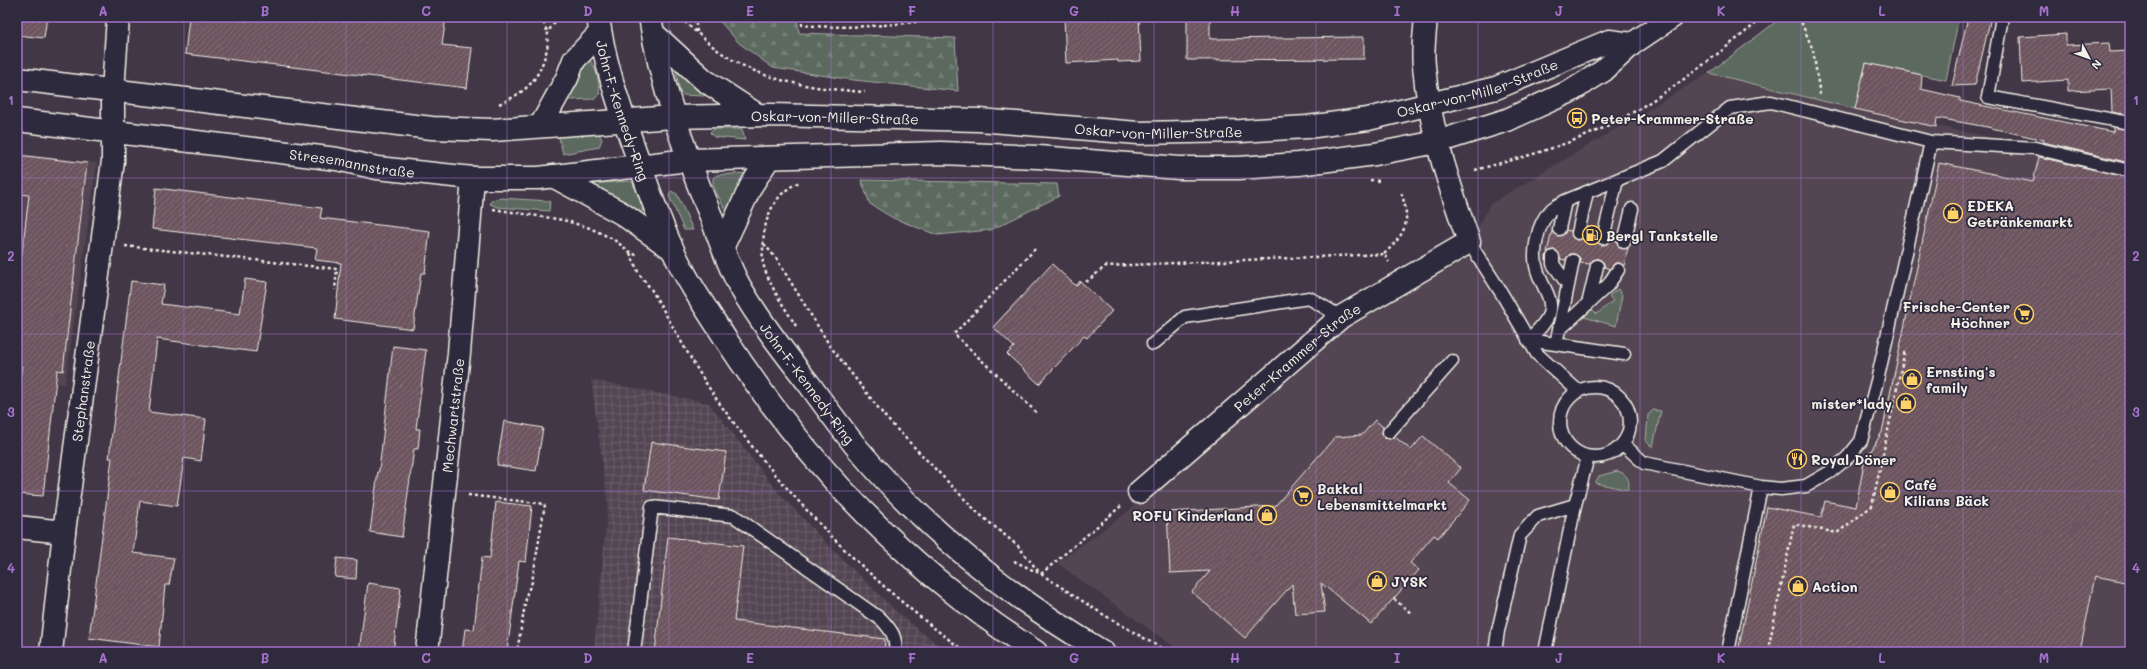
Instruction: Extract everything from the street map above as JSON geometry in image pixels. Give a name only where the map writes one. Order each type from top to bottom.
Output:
[{"type":"street","name":"Stephanstraße","points":[[51,652],[64,532],[113,161],[113,91],[118,17]]},
{"type":"street","points":[[1426,17],[1424,65],[1429,105],[1437,142],[1469,242]]},
{"type":"street","points":[[688,160],[941,153],[1038,157],[1179,168],[1238,168],[1298,164],[1361,156],[1437,142],[1507,120],[1571,91],[1603,71],[1632,44],[1672,17]]},
{"type":"street","points":[[541,125],[567,78],[574,60],[599,25]]},
{"type":"street","name":"John-F.-Kennedy-Ring","points":[[599,25],[625,122],[672,249],[711,316],[753,382],[793,434],[865,514],[932,576],[969,606],[1036,652]]},
{"type":"street","points":[[652,25],[704,80],[756,114]]},
{"type":"street","name":"John-F.-Kennedy-Ring","points":[[652,25],[673,117],[688,160],[739,284],[769,332],[858,449],[901,496],[946,538],[995,579],[1078,638],[1103,652]]},
{"type":"street","name":"Oskar-von-Miller-Straße","points":[[673,117],[756,114],[979,120],[1138,133],[1241,131],[1307,127],[1368,119],[1496,88],[1609,41],[1632,44]]},
{"type":"street","points":[[17,80],[432,128],[492,130],[541,125],[625,122],[673,117]]},
{"type":"street","name":"Stresemannstraße","points":[[17,120],[337,159],[377,168],[473,178],[539,178],[688,160]]},
{"type":"street","points":[[723,246],[751,186],[769,158]]},
{"type":"street","points":[[553,176],[621,213],[672,249]]},
{"type":"street","name":"Mechwartstraße","points":[[427,652],[459,353],[473,178]]},
{"type":"street","name":"Peter-Krammer-Straße","points":[[1139,492],[1341,317],[1469,242]]},
{"type":"street","points":[[17,528],[64,532]]},
{"type":"lane","points":[[2002,17],[1988,96],[2130,123]]},
{"type":"lane","points":[[1528,340],[1543,325],[1549,314],[1550,305],[1548,296],[1537,272],[1534,259],[1543,221],[1551,210],[1564,201],[1662,161],[1730,108],[1771,102],[1931,142],[2035,148],[2130,171]]},
{"type":"lane","points":[[1623,444],[1644,463],[1761,488],[1806,486],[1830,472],[1847,458],[1861,441],[1877,381],[1931,142]]},
{"type":"lane","points":[[1603,238],[1616,180]]},
{"type":"lane","points":[[1578,233],[1586,192]]},
{"type":"lane","points":[[1559,229],[1564,201]]},
{"type":"lane","points":[[1624,242],[1632,209]]},
{"type":"lane","points":[[1469,242],[1502,294],[1537,354],[1578,391]]},
{"type":"lane","points":[[1553,257],[1553,264],[1568,285]]},
{"type":"lane","points":[[1556,344],[1573,261]]},
{"type":"lane","points":[[1588,304],[1597,266]]},
{"type":"lane","points":[[1559,330],[1608,285],[1618,270]]},
{"type":"lane","points":[[1154,344],[1185,317],[1309,298],[1341,317]]},
{"type":"lane","points":[[1528,340],[1624,354]]},
{"type":"lane","points":[[1389,432],[1452,361]]},
{"type":"lane","points":[[1598,386],[1610,389],[1625,403],[1630,413],[1631,425],[1623,444],[1616,451],[1605,456],[1588,457],[1570,447],[1562,436],[1559,423],[1561,410],[1568,399],[1578,391],[1589,387],[1598,386]]},
{"type":"lane","points":[[1545,652],[1575,505],[1588,457]]},
{"type":"lane","points":[[1728,652],[1761,488]]},
{"type":"lane","points":[[1495,652],[1498,631],[1520,535],[1538,516],[1575,505]]},
{"type":"lane","points":[[634,652],[652,507],[734,516],[882,620],[893,632],[896,645],[895,652]]},
{"type":"path","points":[[541,17],[548,33]]},
{"type":"path","points":[[529,86],[540,70],[547,47],[548,33],[557,17]]},
{"type":"path","points":[[681,17],[725,57],[741,66]]},
{"type":"path","points":[[696,17],[697,33]]},
{"type":"path","points":[[802,17],[802,24],[821,27],[882,25],[954,17]]},
{"type":"path","points":[[1475,170],[1544,152],[1620,120],[1667,91],[1723,50],[1764,17]]},
{"type":"path","points":[[1799,17],[1813,50],[1823,115]]},
{"type":"path","points":[[1086,282],[1106,266],[1384,254],[1399,239],[1405,229],[1406,206],[1401,192]]},
{"type":"path","points":[[780,195],[771,209],[764,226],[763,262],[774,289],[798,328]]},
{"type":"path","points":[[471,201],[485,208],[541,216],[590,228],[613,239],[630,252],[639,274],[651,289],[724,410],[768,466],[847,553],[891,594],[966,652]]},
{"type":"path","points":[[102,243],[336,269],[335,290]]},
{"type":"path","points":[[763,243],[776,258],[830,346],[887,419],[978,512],[1018,546],[1041,574]]},
{"type":"path","points":[[1035,249],[954,334],[1037,412]]},
{"type":"path","points":[[1384,254],[1401,282]]},
{"type":"path","points":[[444,492],[545,504],[532,582],[527,593],[517,652]]},
{"type":"path","points":[[1041,574],[1139,492]]},
{"type":"path","points":[[1008,559],[1041,574],[1104,615],[1168,652]]},
{"type":"path","points":[[1394,599],[1412,614]]},
{"type":"shaded area","points":[[1709,73],[1855,109],[2130,166],[2130,652],[1181,652],[1057,563],[1130,510],[1159,480],[1341,317],[1471,242],[1490,204]]},
{"type":"shaded area","points":[[17,153],[97,163],[65,384],[17,379]]},
{"type":"shaded area","points":[[591,380],[709,403],[778,492],[835,552],[898,613],[947,652],[594,652],[608,504]]},
{"type":"green space","points":[[716,17],[797,17],[799,33],[955,38],[958,91],[854,80],[773,68],[739,43]]},
{"type":"green space","points":[[1782,17],[1959,17],[1946,80],[1866,63],[1855,109],[1709,73]]},
{"type":"green space","points":[[586,60],[590,60],[596,72],[599,82],[599,95],[594,99],[569,100],[567,98]]},
{"type":"green space","points":[[675,67],[706,94],[704,96],[683,95],[680,92]]},
{"type":"green space","points":[[714,129],[742,129],[745,140],[714,137],[710,133]]},
{"type":"green space","points":[[598,132],[602,139],[599,147],[563,154],[558,134]]},
{"type":"green space","points":[[748,173],[728,216],[713,185],[713,178],[717,175]]},
{"type":"green space","points":[[861,180],[1057,184],[1059,196],[991,230],[937,235],[893,218],[870,204]]},
{"type":"green space","points":[[630,181],[633,183],[643,206],[642,212],[639,213],[587,184]]},
{"type":"green space","points":[[671,191],[677,194],[693,230],[684,230],[669,196]]},
{"type":"green space","points":[[500,198],[550,201],[549,211],[497,207],[490,204],[492,200]]},
{"type":"green space","points":[[1618,289],[1622,295],[1616,326],[1584,317],[1592,309],[1597,314],[1613,301],[1609,296]]},
{"type":"green space","points":[[1653,410],[1661,411],[1653,446],[1651,446],[1646,441],[1648,415]]},
{"type":"green space","points":[[1617,471],[1626,476],[1629,484],[1628,490],[1595,483],[1599,476]]},
{"type":"building","points":[[17,17],[47,17],[44,38],[17,35]]},
{"type":"building","points":[[189,17],[217,17],[247,21],[247,17],[446,17],[442,45],[472,48],[467,88],[185,54]]},
{"type":"building","points":[[1064,17],[1139,17],[1141,61],[1118,62],[1118,60],[1066,63]]},
{"type":"building","points":[[1187,17],[1210,17],[1210,39],[1364,37],[1364,59],[1187,60]]},
{"type":"building","points":[[1968,17],[1991,17],[1975,85],[1952,86]]},
{"type":"building","points":[[2066,34],[2066,45],[2109,43],[2110,52],[2130,51],[2130,115],[2112,112],[2111,89],[2068,91],[2068,80],[2022,83],[2020,37]]},
{"type":"building","points":[[1866,63],[1922,75],[1921,89],[1960,98],[1960,101],[2113,132],[2113,127],[2130,130],[2130,135],[2128,135],[2130,136],[2130,163],[2043,142],[2044,140],[1987,127],[1937,118],[1936,127],[1855,109]]},
{"type":"building","points":[[17,155],[87,163],[63,371],[57,370],[43,496],[17,494],[17,397],[22,366],[17,365],[17,294],[29,195],[17,194]]},
{"type":"building","name":"Frische-Center Höchner","points":[[2039,157],[2130,178],[2130,583],[2095,576],[2080,652],[1738,652],[1767,507],[1821,517],[1825,501],[1856,507],[1864,463],[1882,432],[1939,163],[2033,182]]},
{"type":"building","points":[[156,188],[322,208],[320,218],[430,231],[425,273],[421,273],[413,329],[335,319],[341,263],[315,260],[317,248],[152,229]]},
{"type":"building","points":[[1566,230],[1571,231],[1573,238],[1577,240],[1583,238],[1585,234],[1596,236],[1598,243],[1602,245],[1608,243],[1610,239],[1617,241],[1619,248],[1628,248],[1624,266],[1619,263],[1615,263],[1610,269],[1604,267],[1604,263],[1599,259],[1594,259],[1590,264],[1580,263],[1580,258],[1575,254],[1570,254],[1566,260],[1560,259],[1556,250],[1547,252],[1552,231],[1558,236],[1564,234]]},
{"type":"building","points":[[1052,264],[1076,286],[1080,281],[1112,311],[1087,338],[1084,336],[1039,384],[1007,354],[1014,347],[993,327]]},
{"type":"building","points":[[245,279],[267,282],[256,352],[157,339],[149,412],[206,419],[201,461],[184,458],[177,506],[140,501],[133,553],[174,558],[169,585],[165,585],[159,647],[89,638],[112,458],[109,458],[131,281],[164,285],[161,304],[240,314]]},
{"type":"building","points":[[393,346],[426,350],[416,429],[420,429],[418,449],[414,449],[402,537],[370,532],[379,471]]},
{"type":"building","points":[[1375,420],[1383,427],[1382,434],[1384,438],[1391,439],[1395,437],[1411,450],[1423,436],[1461,468],[1449,483],[1470,500],[1438,538],[1434,535],[1410,563],[1419,570],[1371,624],[1321,583],[1325,612],[1295,614],[1292,584],[1245,638],[1192,592],[1210,571],[1170,573],[1167,512],[1275,506],[1335,437],[1362,435]]},
{"type":"building","points":[[504,421],[543,428],[536,471],[497,465]]},
{"type":"building","points":[[651,442],[726,452],[719,500],[644,490]]},
{"type":"building","points":[[496,502],[532,506],[526,562],[519,561],[507,652],[462,652],[465,629],[474,630],[482,557],[490,558]]},
{"type":"building","points":[[668,537],[743,546],[734,621],[885,639],[884,652],[655,652]]},
{"type":"building","points":[[337,558],[357,560],[356,579],[335,577]]},
{"type":"building","points":[[368,583],[401,588],[393,652],[359,652]]},
{"type":"place","name":"Peter-Krammer-Straße","points":[[1577,118]]},
{"type":"place","name":"EDEKA Getränkemarkt","points":[[1953,213]]},
{"type":"place","name":"Bergl Tankstelle","points":[[1592,235]]},
{"type":"place","name":"Frische-Center Höchner","points":[[2024,314]]},
{"type":"place","name":"Ernsting's family","points":[[1912,379]]},
{"type":"place","name":"mister*lady","points":[[1906,403]]},
{"type":"place","name":"Royal Döner","points":[[1797,459]]},
{"type":"place","name":"Café Kilians Bäck","points":[[1890,492]]},
{"type":"place","name":"Bakkal Lebensmittelmarkt","points":[[1303,496]]},
{"type":"place","name":"ROFU Kinderland","points":[[1267,515]]},
{"type":"place","name":"JYSK","points":[[1377,581]]},
{"type":"place","name":"Action","points":[[1798,586]]}]
